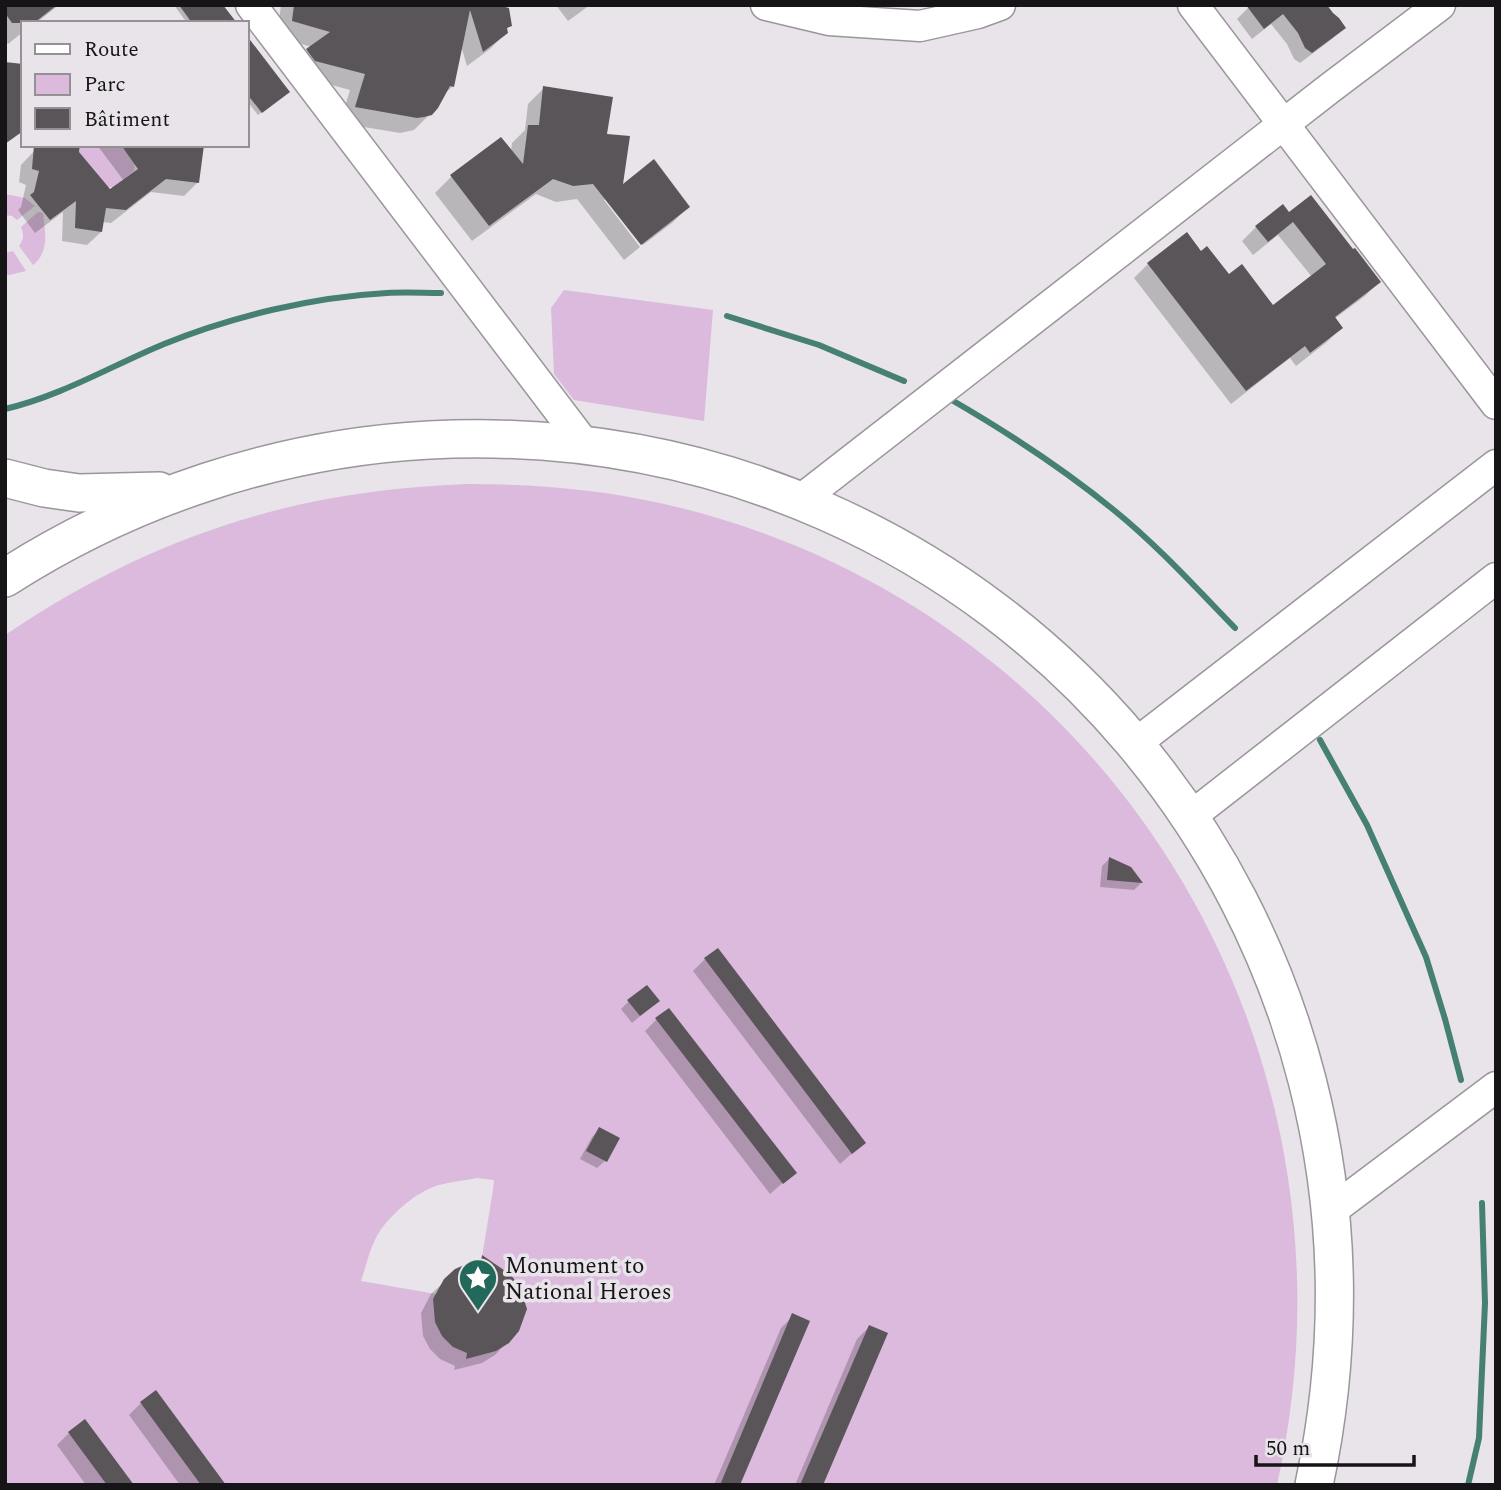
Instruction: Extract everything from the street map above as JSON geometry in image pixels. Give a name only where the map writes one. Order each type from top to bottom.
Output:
[{"type":"main road","points":[[5,578],[125,513],[185,489],[250,469],[316,454],[383,444],[485,439],[553,442],[635,453],[683,463],[753,484],[799,501],[880,538],[982,602],[1029,638],[1095,700],[1135,744],[1190,817],[1241,904],[1263,949],[1285,1005],[1304,1063],[1318,1121],[1331,1211],[1335,1284],[1333,1368],[1325,1431],[1314,1485]]},
{"type":"main road","points":[[5,478],[79,493],[185,489]]},
{"type":"street","points":[[251,5],[586,446]]},
{"type":"street","points":[[766,5],[829,20],[920,26],[978,13],[1000,5]]},
{"type":"street","points":[[1193,5],[1496,404]]},
{"type":"street","points":[[799,501],[1440,5]]},
{"type":"street","points":[[1135,744],[1496,465]]},
{"type":"street","points":[[1190,817],[1496,578]]},
{"type":"street","points":[[1331,1211],[1496,1087]]},
{"type":"green space","points":[[80,147],[122,147],[126,152],[137,149],[134,171],[113,187],[95,187],[97,174],[90,166],[82,171],[77,165]]},
{"type":"green space","points":[[5,194],[25,198],[35,206],[17,220],[5,215]]},
{"type":"green space","points":[[38,212],[43,213],[45,241],[42,254],[33,265],[19,246],[23,237],[21,227]]},
{"type":"green space","points":[[13,251],[26,271],[5,275],[5,253]]},
{"type":"green space","points":[[564,290],[713,310],[704,421],[574,400],[554,374],[551,308]]},
{"type":"green space","points":[[492,484],[613,494],[660,503],[818,555],[958,636],[1077,741],[1172,865],[1243,1006],[1285,1159],[1297,1320],[1277,1485],[5,1485],[5,635],[114,571],[225,525],[342,496],[404,488]],"holes":[[[477,1178],[494,1180],[481,1263],[465,1265],[453,1271],[436,1294],[361,1281],[378,1234],[402,1206],[425,1191],[443,1184]]]},
{"type":"building","points":[[5,5],[57,5],[37,21],[12,23],[5,13]]},
{"type":"building","points":[[179,5],[223,5],[235,21],[191,21]]},
{"type":"building","points":[[294,5],[498,5],[509,8],[512,26],[507,28],[508,33],[483,52],[470,10],[454,87],[450,86],[432,115],[417,118],[355,107],[365,74],[315,61],[306,49],[330,32],[292,21]]},
{"type":"building","points":[[1246,5],[1327,5],[1346,28],[1312,53],[1305,48],[1298,33],[1283,14],[1264,29]]},
{"type":"building","points":[[248,37],[290,92],[262,113],[248,95]]},
{"type":"building","points":[[5,62],[21,64],[21,132],[5,144]]},
{"type":"building","points":[[543,86],[613,97],[607,134],[630,136],[623,184],[654,159],[690,207],[641,245],[593,184],[573,186],[553,179],[489,226],[450,175],[501,137],[523,164],[528,125],[539,125]]},
{"type":"building","points":[[34,147],[80,147],[79,152],[110,189],[138,169],[122,147],[204,147],[199,183],[166,179],[126,210],[106,208],[102,232],[75,228],[76,201],[50,220],[30,195],[34,192],[39,171],[32,169]]},
{"type":"building","points":[[1311,195],[1381,282],[1335,317],[1343,328],[1310,353],[1305,346],[1246,391],[1147,263],[1187,232],[1201,251],[1207,246],[1229,274],[1242,264],[1273,305],[1326,264],[1293,222],[1268,242],[1255,226],[1283,204],[1289,212]]},
{"type":"building","points":[[1109,857],[1131,867],[1143,883],[1107,880]]},
{"type":"building","points":[[718,948],[866,1143],[852,1154],[704,958]]},
{"type":"building","points":[[647,985],[660,1001],[640,1016],[627,1000]]},
{"type":"building","points":[[669,1008],[797,1173],[783,1184],[655,1018]]},
{"type":"building","points":[[599,1127],[620,1138],[607,1162],[586,1151]]},
{"type":"building","points":[[482,1255],[511,1275],[520,1287],[527,1309],[519,1331],[509,1343],[496,1351],[466,1359],[467,1353],[453,1347],[442,1336],[435,1322],[433,1299],[444,1279],[455,1269],[469,1263],[481,1263]]},
{"type":"building","points":[[792,1313],[810,1321],[740,1485],[720,1485]]},
{"type":"building","points":[[869,1325],[888,1333],[823,1485],[800,1485]]},
{"type":"building","points":[[156,1390],[226,1485],[201,1485],[140,1402]]},
{"type":"building","points":[[85,1419],[134,1485],[107,1485],[68,1432]]},
{"type":"waterway","points":[[5,409],[66,389],[190,334],[245,317],[359,295],[441,293]]},
{"type":"waterway","points":[[727,316],[819,345],[904,381]]},
{"type":"waterway","points":[[950,399],[1035,452],[1115,511],[1235,628]]},
{"type":"waterway","points":[[1320,740],[1367,825],[1426,957],[1461,1080]]},
{"type":"waterway","points":[[1468,1485],[1479,1438],[1485,1303],[1482,1203]]},
{"type":"place","name":"Monument to National Heroes","points":[[478,1312]]}]
